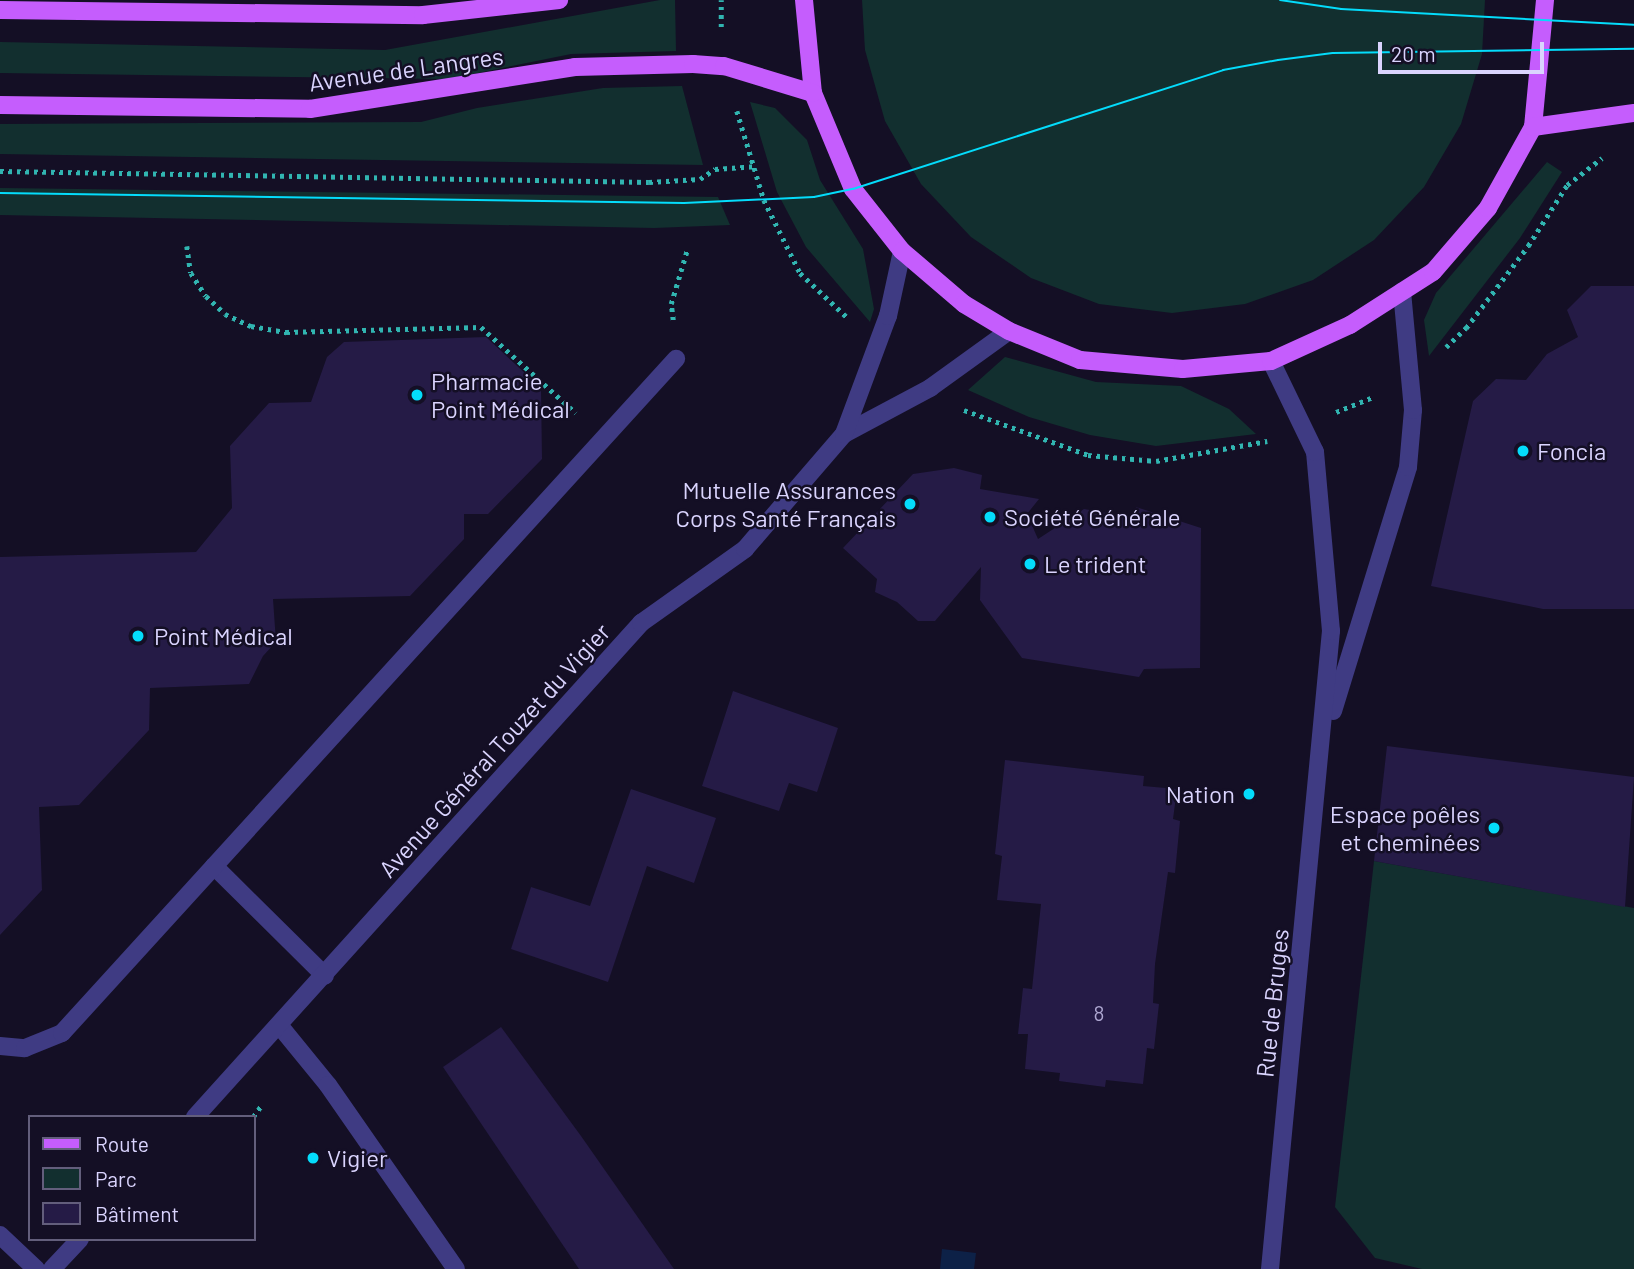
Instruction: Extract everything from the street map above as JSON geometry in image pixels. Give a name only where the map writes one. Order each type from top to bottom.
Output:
[{"type":"main road","name":"Avenue de Langres","points":[[0,10],[423,15],[559,0]]},
{"type":"main road","points":[[804,0],[813,93],[853,189],[902,251],[964,304],[1009,331],[1080,360],[1182,369],[1271,361],[1350,325],[1433,272],[1488,208],[1533,127],[1545,0]]},
{"type":"main road","name":"Avenue de Langres","points":[[0,105],[310,109],[575,67],[724,66],[813,93]]},
{"type":"main road","points":[[1533,127],[1634,113]]},
{"type":"street","name":"Avenue Général Touzet du Vigier","points":[[197,1115],[326,976],[641,623],[745,549],[844,434],[877,346],[902,251]]},
{"type":"street","name":"Rue de Bruges","points":[[1324,741],[1408,467],[1413,410],[1402,292]]},
{"type":"street","name":"Avenue Général Touzet du Vigier","points":[[844,434],[930,388],[1009,331]]},
{"type":"street","points":[[0,1046],[25,1048],[62,1033],[676,359]]},
{"type":"street","name":"Rue de Bruges","points":[[1270,1269],[1324,741],[1331,631],[1315,452],[1271,361]]},
{"type":"street","points":[[214,866],[326,976]]},
{"type":"street","points":[[279,1025],[328,1085],[456,1269]]},
{"type":"street","points":[[0,1235],[36,1269]]},
{"type":"street","points":[[52,1269],[78,1241]]},
{"type":"path","points":[[721,0],[724,66],[764,200],[800,273],[877,346]]},
{"type":"path","points":[[0,171],[649,183],[700,179],[715,169],[754,166]]},
{"type":"path","points":[[187,246],[191,273],[205,296],[225,314],[251,326],[286,332],[481,327],[604,438]]},
{"type":"path","points":[[671,304],[688,247]]},
{"type":"path","points":[[255,1115],[264,1103]]},
{"type":"green space","points":[[660,0],[675,0],[676,51],[571,54],[448,79],[0,73],[0,42],[385,50]]},
{"type":"green space","points":[[862,0],[1485,0],[1482,54],[1461,124],[1424,187],[1374,240],[1313,280],[1245,304],[1172,313],[1099,304],[1031,278],[971,237],[921,184],[885,121],[865,50]]},
{"type":"green space","points":[[682,86],[703,165],[0,154],[0,124],[421,122],[477,108],[603,88]]},
{"type":"green space","points":[[750,102],[775,108],[807,140],[820,180],[863,249],[874,309],[870,322],[806,247],[777,192]]},
{"type":"green space","points":[[1547,162],[1562,172],[1520,238],[1429,356],[1424,320],[1436,293]]},
{"type":"green space","points":[[0,188],[718,197],[730,225],[654,228],[0,215]]},
{"type":"green space","points":[[1005,357],[1096,382],[1181,386],[1229,409],[1256,434],[1156,446],[1090,435],[1029,417],[968,390]]},
{"type":"green space","points":[[1374,861],[1634,908],[1634,1269],[1422,1269],[1375,1258],[1335,1207]]},
{"type":"water","points":[[942,1249],[976,1253],[974,1269],[940,1269]]},
{"type":"building","points":[[1591,286],[1634,286],[1634,609],[1543,609],[1431,586],[1473,401],[1496,379],[1526,380],[1547,354],[1578,337],[1567,310]]},
{"type":"building","name":"Point Médical","points":[[486,337],[541,388],[542,459],[488,514],[464,514],[464,539],[410,596],[273,599],[276,642],[263,656],[249,684],[150,688],[149,730],[79,805],[39,807],[42,890],[0,935],[0,557],[196,552],[232,508],[230,446],[269,403],[311,402],[327,357],[344,342]]},
{"type":"building","name":"Le trident","points":[[954,468],[982,475],[980,489],[1039,499],[1027,514],[1038,539],[1084,509],[1134,518],[1136,507],[1201,528],[1200,668],[1144,669],[1139,677],[1022,658],[980,600],[981,567],[935,621],[918,621],[897,602],[875,592],[877,579],[843,548],[913,474]]},
{"type":"building","points":[[733,691],[838,728],[817,792],[789,783],[779,811],[702,786]]},
{"type":"building","points":[[1387,746],[1634,777],[1625,907],[1374,861]]},
{"type":"building","points":[[1005,760],[1144,776],[1143,786],[1177,789],[1173,819],[1180,821],[1175,873],[1168,872],[1155,964],[1153,1003],[1159,1004],[1154,1049],[1147,1048],[1143,1084],[1106,1080],[1105,1087],[1059,1081],[1060,1073],[1025,1069],[1028,1034],[1018,1034],[1023,988],[1032,989],[1041,904],[997,900],[1002,856],[995,854]]},
{"type":"building","points":[[631,789],[716,818],[694,883],[647,866],[608,982],[511,949],[531,887],[590,906]]},
{"type":"building","points":[[501,1027],[674,1269],[579,1269],[443,1067]]},
{"type":"tram line","points":[[1280,0],[1341,9],[1634,25]]},
{"type":"tram line","points":[[0,193],[684,203],[814,197],[853,189],[1223,70],[1278,60],[1333,53],[1634,49]]},
{"type":"place","name":"Pharmacie Point Médical","points":[[417,395]]},
{"type":"place","name":"Foncia","points":[[1523,451]]},
{"type":"place","name":"Mutuelle Assurances Corps Santé Français","points":[[910,504]]},
{"type":"place","name":"Société Générale","points":[[990,517]]},
{"type":"place","name":"Le trident","points":[[1030,564]]},
{"type":"place","name":"Point Médical","points":[[138,636]]},
{"type":"place","name":"Nation","points":[[1249,794]]},
{"type":"place","name":"Espace poêles et cheminées","points":[[1494,828]]},
{"type":"place","name":"Vigier","points":[[313,1158]]}]
